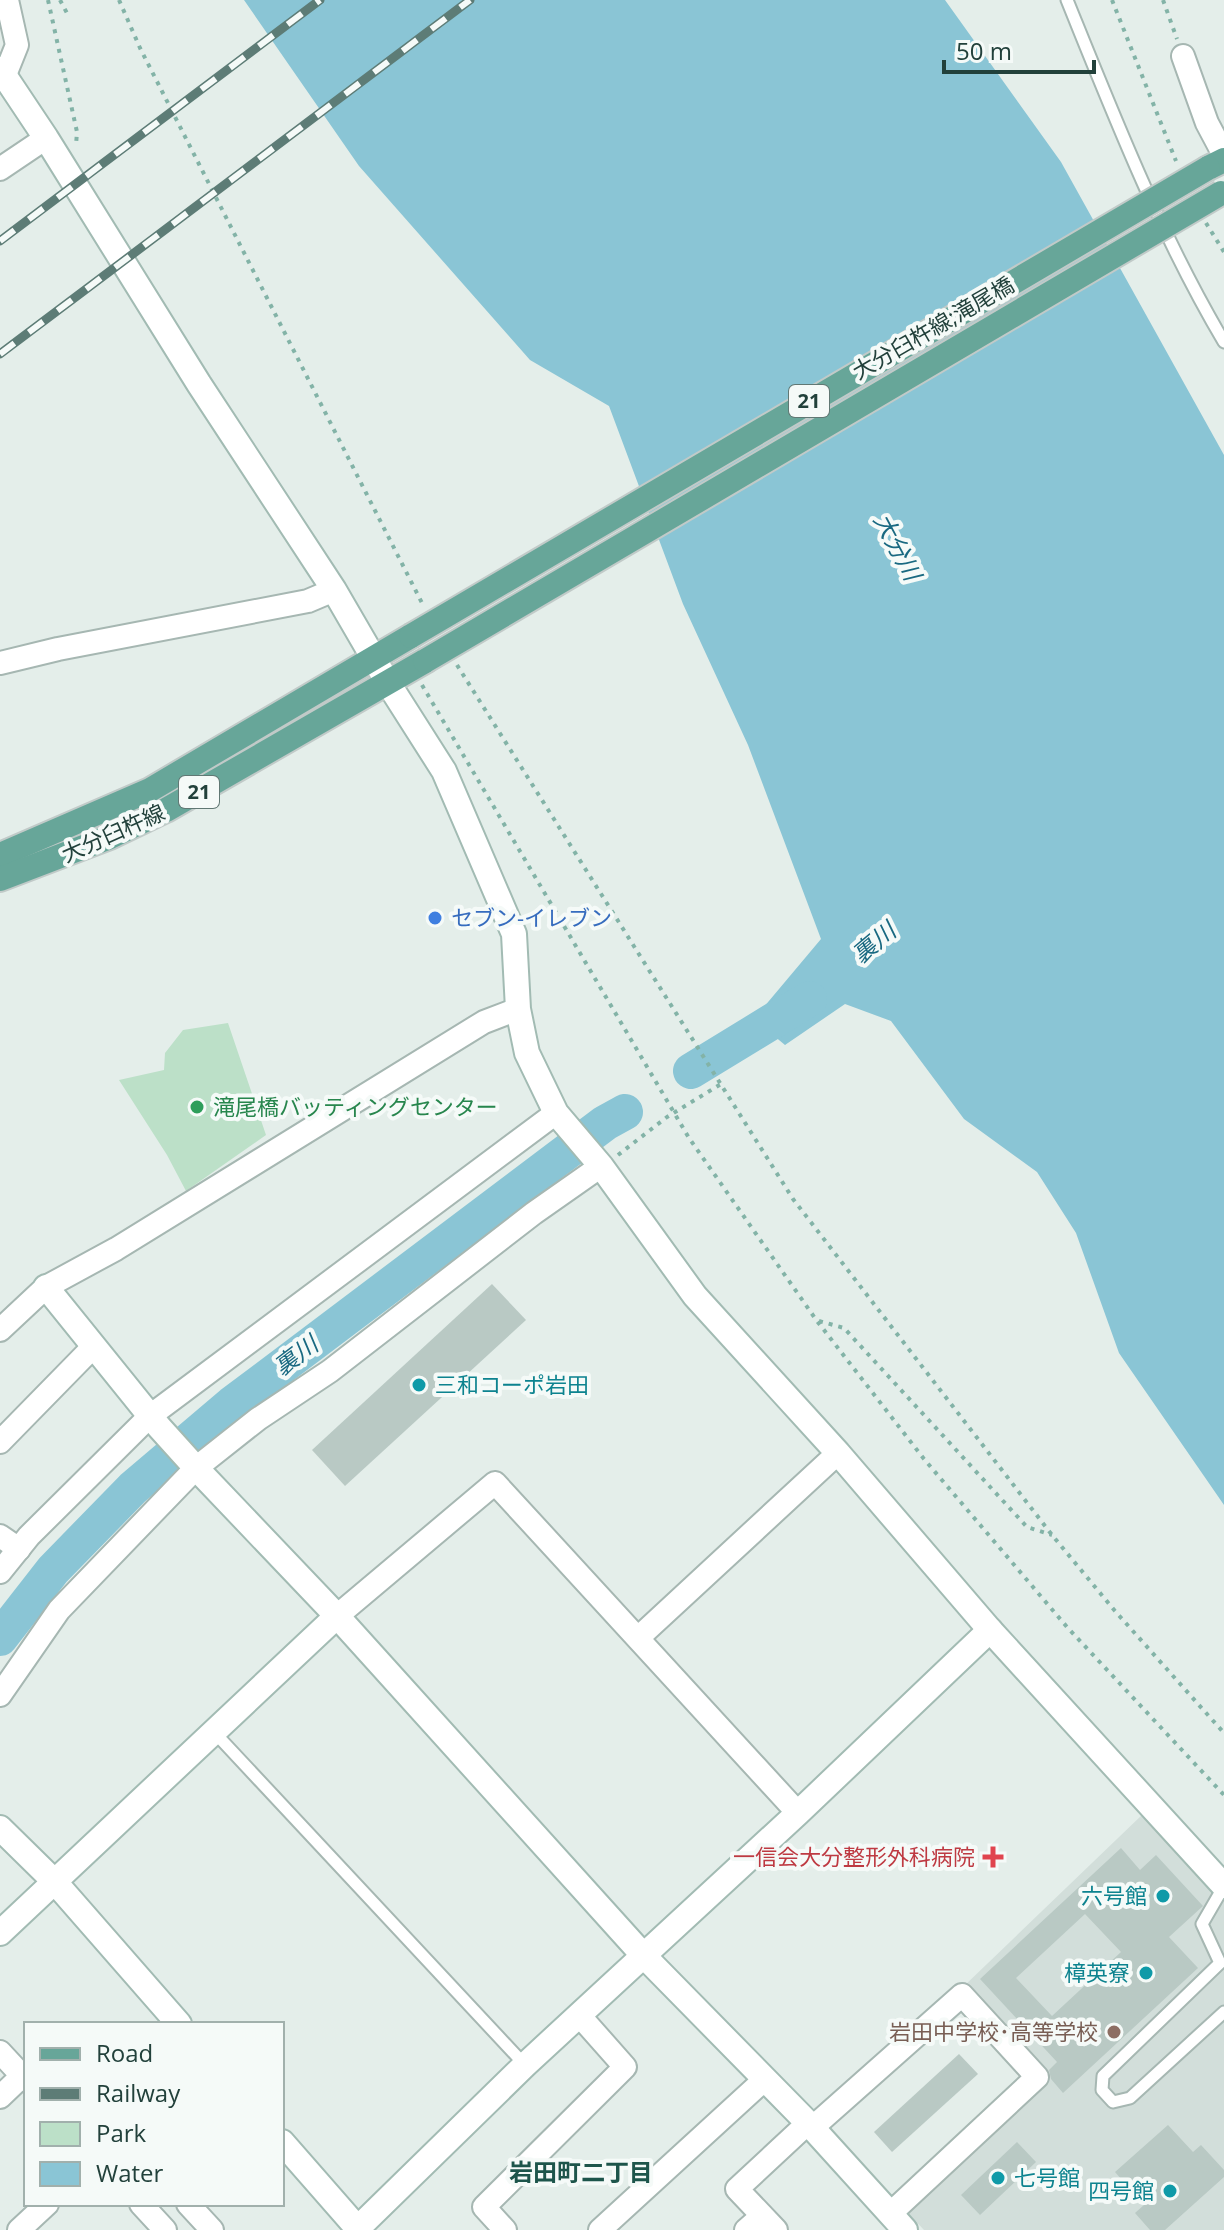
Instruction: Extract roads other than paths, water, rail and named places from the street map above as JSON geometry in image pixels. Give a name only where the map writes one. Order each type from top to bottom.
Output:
[{"type":"main road","name":"大分臼杵線;滝尾橋","points":[[374,657],[1219,161]]},
{"type":"main road","name":"大分臼杵線;滝尾橋","points":[[388,683],[1223,192]]},
{"type":"main road","name":"大分臼杵線","points":[[0,855],[150,790],[374,657]]},
{"type":"main road","name":"大分臼杵線","points":[[0,879],[110,837],[166,810],[388,683]]},
{"type":"street","points":[[7,0],[17,45],[2,72],[199,384],[334,590],[444,771],[514,934],[518,1009],[527,1053],[556,1113],[598,1162],[695,1296],[838,1453],[990,1630],[1224,1886]]},
{"type":"street","points":[[1183,56],[1219,161]]},
{"type":"street","points":[[0,169],[46,138]]},
{"type":"street","points":[[0,663],[308,601],[334,590]]},
{"type":"street","points":[[0,1330],[46,1287],[116,1249],[484,1022],[518,1009]]},
{"type":"street","points":[[0,1572],[19,1549],[155,1422],[556,1113]]},
{"type":"street","points":[[0,1695],[59,1610],[192,1463],[330,1371],[598,1162]]},
{"type":"street","points":[[46,1287],[192,1463],[337,1616],[643,1955],[765,2079],[810,2126],[898,2221],[1037,2077],[962,1995],[810,2126],[737,2189],[761,2225]]},
{"type":"street","points":[[0,1442],[94,1346]]},
{"type":"street","points":[[638,1638],[838,1453]]},
{"type":"street","points":[[0,1933],[337,1616],[495,1483],[798,1813]]},
{"type":"street","points":[[0,1536],[19,1549]]},
{"type":"street","points":[[284,2144],[357,2229],[525,2065],[798,1813],[990,1630]]},
{"type":"street","points":[[0,1828],[54,1881],[177,2022]]},
{"type":"street","points":[[505,2230],[484,2207],[625,2067],[579,2015]]},
{"type":"street","points":[[0,2052],[24,2078],[0,2097]]},
{"type":"street","points":[[600,2230],[765,2079]]},
{"type":"street","points":[[19,2230],[45,2206]]},
{"type":"street","points":[[143,2206],[165,2230]]},
{"type":"street","points":[[176,2230],[192,2208],[212,2230]]},
{"type":"lane","points":[[1067,0],[1121,135],[1178,256],[1224,342]]},
{"type":"lane","points":[[215,1733],[525,2065]]},
{"type":"lane","points":[[1224,1886],[1202,1924],[1220,1963],[1103,2076],[1102,2090],[1113,2102],[1130,2098],[1224,2012]]},
{"type":"water","name":"大分川","points":[[244,0],[945,0],[1061,162],[1224,455],[1224,1505],[1119,1353],[1076,1233],[1037,1172],[964,1119],[891,1021],[845,1004],[785,1045],[773,1035],[758,1014],[821,939],[748,745],[683,604],[609,406],[530,360],[359,166]]},
{"type":"waterway","name":"裏川","points":[[691,1071],[809,999]]},
{"type":"waterway","name":"裏川","points":[[0,1638],[53,1570],[133,1488],[232,1404],[605,1123],[625,1112]]},
{"type":"railway","points":[[0,241],[320,0]]},
{"type":"railway","points":[[0,354],[470,0]]},
{"type":"place","name":"セブン-イレブン","points":[[435,918]]},
{"type":"place","name":"滝尾橋バッティングセンター","points":[[197,1107]]},
{"type":"place","name":"三和コーポ岩田","points":[[419,1385]]},
{"type":"place","name":"一信会大分整形外科病院","points":[[993,1857]]},
{"type":"place","name":"六号館","points":[[1163,1896]]},
{"type":"place","name":"樟英寮","points":[[1146,1973]]},
{"type":"place","name":"岩田中学校･高等学校","points":[[1114,2032]]},
{"type":"place","name":"七号館","points":[[998,2178]]},
{"type":"place","name":"四号館","points":[[1170,2191]]},
{"type":"district","name":"岩田町二丁目","points":[[581,2173]]}]
